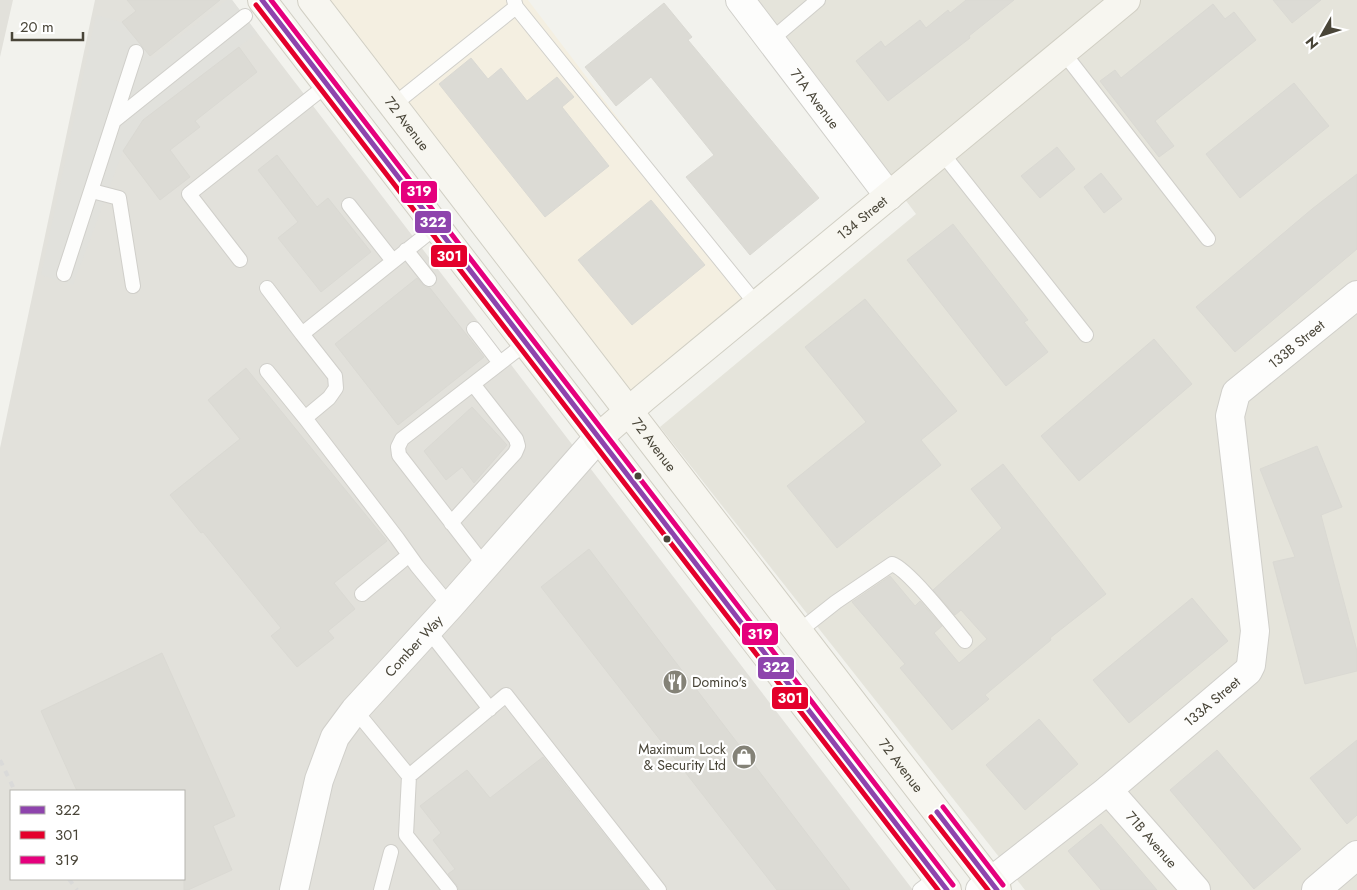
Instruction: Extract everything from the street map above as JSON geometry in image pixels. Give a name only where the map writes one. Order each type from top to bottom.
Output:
[{"type":"main road","name":"72 Avenue","points":[[312,0],[392,106],[629,410],[989,887]]},
{"type":"main road","name":"134 Street","points":[[598,438],[629,410],[1126,0]]},
{"type":"main road","points":[[259,5],[327,85],[598,438],[700,567],[935,886]]},
{"type":"street","name":"71A Avenue","points":[[740,0],[889,196]]},
{"type":"street","name":"133B Street","points":[[1236,393],[1357,295]]},
{"type":"street","name":"133A Street","points":[[989,887],[1108,790],[1248,671],[1255,631],[1230,416],[1236,393]]},
{"type":"street","name":"Comber Way","points":[[294,890],[320,780],[335,737],[355,710],[450,606],[598,438]]},
{"type":"street","name":"71B Avenue","points":[[1108,790],[1196,890]]},
{"type":"street","points":[[1316,890],[1357,855]]},
{"type":"lane","points":[[771,40],[818,0]]},
{"type":"lane","points":[[392,106],[515,4],[757,305]]},
{"type":"lane","points":[[114,120],[259,5]]},
{"type":"lane","points":[[64,274],[136,52]]},
{"type":"lane","points":[[1063,52],[1208,239]]},
{"type":"lane","points":[[240,260],[189,194],[327,85]]},
{"type":"lane","points":[[942,153],[1086,335]]},
{"type":"lane","points":[[92,191],[119,198],[133,286]]},
{"type":"lane","points":[[349,205],[393,261]]},
{"type":"lane","points":[[302,334],[436,227]]},
{"type":"lane","points":[[406,250],[429,279]]},
{"type":"lane","points":[[267,288],[335,376],[336,388],[329,398],[305,418]]},
{"type":"lane","points":[[474,329],[500,363]]},
{"type":"lane","points":[[485,566],[399,455],[398,446],[402,439],[526,343]]},
{"type":"lane","points":[[267,371],[450,606]]},
{"type":"lane","points":[[452,522],[515,453],[518,446],[516,439],[473,384]]},
{"type":"lane","points":[[362,594],[409,555]]},
{"type":"lane","points":[[798,632],[876,573],[892,564],[897,565],[910,577],[965,641]]},
{"type":"lane","points":[[428,630],[490,709]]},
{"type":"lane","points":[[409,776],[506,695],[659,890]]},
{"type":"lane","points":[[355,710],[409,776],[406,834],[450,890]]},
{"type":"lane","points":[[381,890],[391,852]]},
{"type":"shaded area","points":[[0,0],[13,0],[0,57]]},
{"type":"shaded area","points":[[95,0],[232,0],[913,890],[0,890],[0,448]]},
{"type":"shaded area","points":[[227,0],[232,0],[257,33],[143,120],[123,151],[73,285],[41,275],[96,15],[122,22],[152,58]]},
{"type":"shaded area","points":[[323,0],[528,0],[750,292],[630,402]]},
{"type":"shaded area","points":[[755,0],[1357,0],[1357,890],[1025,890],[660,427],[916,214]]},
{"type":"building","points":[[127,0],[220,0],[150,56],[122,22],[136,11]]},
{"type":"building","points":[[966,0],[1014,0],[969,36],[970,38],[888,101],[856,61],[881,41],[885,47],[920,20],[926,28],[948,10],[950,13]]},
{"type":"building","points":[[1273,0],[1321,0],[1292,23]]},
{"type":"building","points":[[664,3],[692,37],[688,40],[819,198],[750,255],[686,177],[714,155],[651,77],[616,106],[585,67]]},
{"type":"building","points":[[1213,4],[1225,19],[1234,12],[1256,40],[1155,121],[1174,146],[1159,157],[1100,81],[1115,70],[1121,78]]},
{"type":"building","points":[[239,47],[257,72],[195,121],[200,127],[170,150],[190,177],[160,200],[123,151],[143,120]]},
{"type":"building","points":[[471,58],[488,79],[501,68],[527,101],[557,77],[574,97],[562,107],[609,166],[545,217],[439,84]]},
{"type":"building","points":[[1294,83],[1329,126],[1240,198],[1206,154]]},
{"type":"building","points":[[1057,147],[1075,169],[1040,198],[1021,176]]},
{"type":"building","points":[[277,155],[317,207],[328,198],[371,252],[321,292],[278,238],[298,222],[258,170]]},
{"type":"building","points":[[1101,173],[1122,199],[1104,213],[1084,187]]},
{"type":"building","points":[[1357,174],[1357,249],[1235,352],[1196,307],[1312,209]]},
{"type":"building","points":[[651,200],[705,265],[632,325],[578,260]]},
{"type":"building","points":[[953,224],[1028,320],[1024,322],[1048,352],[1006,386],[907,260]]},
{"type":"building","points":[[417,278],[425,287],[430,288],[484,357],[398,425],[335,344]]},
{"type":"building","points":[[865,299],[957,411],[921,440],[941,465],[837,548],[787,486],[866,422],[805,347]]},
{"type":"building","points":[[1154,339],[1192,384],[1079,481],[1041,436]]},
{"type":"building","points":[[246,368],[387,541],[334,583],[355,609],[328,631],[334,638],[297,667],[271,636],[281,628],[203,532],[201,533],[170,495],[240,439],[208,400]]},
{"type":"building","points":[[472,407],[507,445],[474,483],[462,467],[446,480],[424,451]]},
{"type":"building","points":[[1317,446],[1342,507],[1321,515],[1357,651],[1357,671],[1305,684],[1273,562],[1295,557],[1260,469]]},
{"type":"building","points":[[1003,464],[1106,594],[1050,638],[1051,640],[985,695],[989,699],[952,730],[900,668],[905,664],[852,602],[890,576],[915,606],[920,601],[942,626],[934,633],[959,663],[987,639],[961,610],[955,615],[933,590],[1002,528],[971,489]]},
{"type":"building","points":[[589,549],[850,890],[777,890],[541,587]]},
{"type":"building","points":[[1192,598],[1228,641],[1129,723],[1093,680]]},
{"type":"building","points":[[162,653],[235,816],[213,826],[232,870],[188,890],[184,890],[185,790],[77,790],[41,711]]},
{"type":"building","points":[[1039,719],[1078,764],[1025,810],[986,765]]},
{"type":"building","points":[[1357,740],[1357,815],[1347,824],[1310,778]]},
{"type":"building","points":[[1217,750],[1301,849],[1254,889],[1170,790]]},
{"type":"building","points":[[543,757],[648,890],[459,890],[448,874],[455,869],[433,840],[441,833],[420,806],[467,770],[490,798]]},
{"type":"building","points":[[1101,824],[1157,890],[1101,890],[1068,851]]},
{"type":"railway","points":[[0,760],[15,790]]},
{"type":"railway","points":[[70,880],[77,890]]},
{"type":"transit line","name":"322","points":[[262,0],[947,890]]},
{"type":"transit line","name":"319","points":[[271,0],[953,885]]},
{"type":"transit line","name":"301","points":[[256,5],[938,890]]},
{"type":"transit line","name":"319","points":[[943,807],[1003,885]]},
{"type":"transit line","name":"322","points":[[937,812],[997,890]]},
{"type":"transit line","name":"301","points":[[931,817],[988,890]]},
{"type":"place","name":"Domino's","points":[[675,682]]},
{"type":"place","name":"Maximum Lock & Security Ltd","points":[[744,757]]}]
